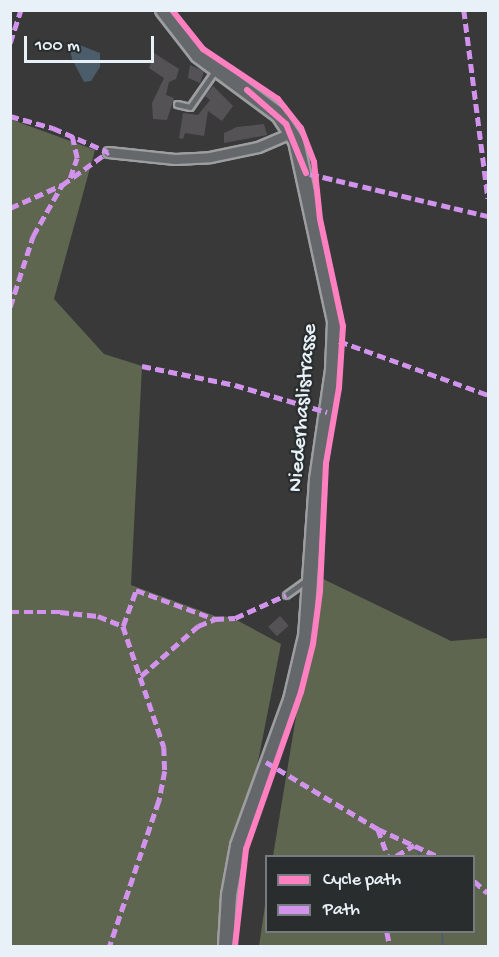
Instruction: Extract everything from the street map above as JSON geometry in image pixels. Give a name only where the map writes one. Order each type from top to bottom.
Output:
[{"type":"street","name":"Niederhaslistrasse","points":[[163,10],[186,42],[216,69],[271,108],[291,133],[306,174],[336,340],[316,480],[312,579],[297,676],[238,846],[229,895],[226,946]]},
{"type":"street","points":[[108,152],[175,159],[210,157],[258,147],[291,133]]},
{"type":"lane","points":[[177,104],[190,107],[216,69]]},
{"type":"lane","points":[[286,595],[312,579]]},
{"type":"green space","points":[[10,119],[95,150],[54,299],[104,354],[142,366],[131,585],[215,616],[231,617],[281,644],[222,946],[11,946]]},
{"type":"green space","points":[[319,577],[451,641],[488,638],[488,946],[259,946],[265,906],[265,933],[475,933],[475,855],[273,855]]},
{"type":"water","points":[[77,44],[100,53],[100,67],[91,81],[84,82],[72,59],[69,45]]},
{"type":"building","points":[[154,53],[179,69],[176,79],[169,82],[166,95],[174,98],[167,120],[153,119],[152,103],[164,78],[149,68]]},
{"type":"building","points":[[190,65],[204,71],[200,83],[188,78]]},
{"type":"building","points":[[213,86],[233,106],[222,121],[208,111],[204,136],[185,133],[183,139],[179,138],[183,113],[198,115],[210,100],[205,96]]},
{"type":"building","points":[[264,124],[267,135],[224,143],[224,133],[237,127]]},
{"type":"building","points":[[280,616],[289,626],[277,636],[268,627]]},
{"type":"waterway","points":[[417,849],[420,855]]},
{"type":"waterway","points":[[442,933],[443,946]]},
{"type":"marked path","points":[[10,43],[21,10]]},
{"type":"marked path","points":[[464,10],[488,198]]},
{"type":"marked path","points":[[10,116],[53,128],[108,152]]},
{"type":"marked path","points":[[70,178],[77,158],[72,136]]},
{"type":"marked path","points":[[10,208],[62,185],[108,152]]},
{"type":"marked path","points":[[310,174],[488,216]]},
{"type":"marked path","points":[[10,307],[33,236],[62,185]]},
{"type":"marked path","points":[[339,341],[488,395]]},
{"type":"marked path","points":[[142,366],[235,385],[327,412]]},
{"type":"marked path","points":[[123,626],[136,590],[215,619],[235,618],[286,595]]},
{"type":"marked path","points":[[10,612],[60,612],[98,616],[123,626],[164,747],[165,771],[159,801],[110,946]]},
{"type":"marked path","points":[[141,676],[198,626],[215,619]]},
{"type":"marked path","points":[[266,762],[378,829],[435,855]]},
{"type":"marked path","points":[[378,829],[388,855]]},
{"type":"marked path","points":[[398,855],[414,845]]},
{"type":"marked path","points":[[475,882],[488,893]]},
{"type":"marked path","points":[[387,933],[390,946]]},
{"type":"cycle path","points":[[172,10],[203,49],[278,99],[301,128],[314,162],[320,219],[343,326],[339,388],[326,463],[320,591],[313,644],[301,692],[246,849],[235,946]]},
{"type":"cycle path","points":[[247,90],[286,124],[306,173]]}]
